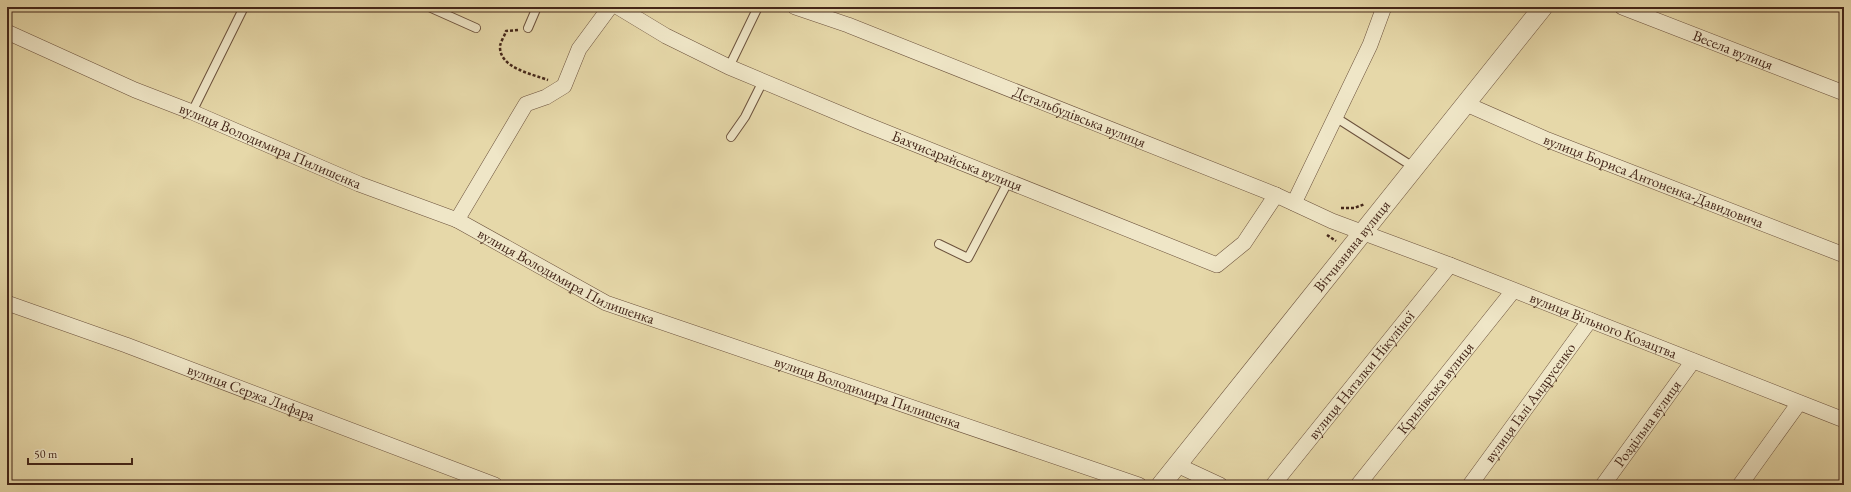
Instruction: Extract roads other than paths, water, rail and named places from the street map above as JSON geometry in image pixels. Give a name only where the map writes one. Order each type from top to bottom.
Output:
[{"type":"street","points":[[457,220],[526,104],[546,97],[564,86],[579,49],[610,7]]},
{"type":"street","name":"Бахчисарайська вулиця","points":[[618,7],[666,36],[729,67],[1217,266],[1244,243],[1276,195]]},
{"type":"street","points":[[1294,203],[1370,45],[1384,7]]},
{"type":"street","name":"Весела вулиця","points":[[1622,7],[1844,93]]},
{"type":"street","name":"Детальбудівська вулиця","points":[[802,8],[855,27],[1276,195],[1332,221],[1362,232]]},
{"type":"street","name":"Вітчизняна вулиця","points":[[1161,485],[1362,232],[1416,168],[1540,8]]},
{"type":"street","name":"вулиця Володимира Пилишенка","points":[[7,32],[135,90],[192,112],[359,184],[457,220],[606,303],[1139,485]]},
{"type":"street","name":"вулиця Бориса Антоненка-Давидовича","points":[[1466,104],[1548,140],[1844,254]]},
{"type":"street","name":"вулиця Вільного Козацтва","points":[[1362,232],[1450,265],[1844,420]]},
{"type":"street","name":"вулиця Наталки Нікуліної","points":[[1274,485],[1450,265]]},
{"type":"street","name":"Крилівська вулиця","points":[[1358,485],[1513,291]]},
{"type":"street","name":"вулиця Сержа Лифара","points":[[7,303],[126,345],[495,485]]},
{"type":"street","name":"вулиця Галі Андрусенко","points":[[1470,485],[1590,320]]},
{"type":"street","name":"Роздільна вулиця","points":[[1603,485],[1693,361]]},
{"type":"street","points":[[1740,485],[1798,403]]},
{"type":"street","points":[[1177,465],[1220,485]]},
{"type":"lane","points":[[192,112],[244,7]]},
{"type":"lane","points":[[429,7],[476,28]]},
{"type":"lane","points":[[528,28],[537,7]]},
{"type":"lane","points":[[729,67],[758,7]]},
{"type":"lane","points":[[731,137],[745,117],[763,81]]},
{"type":"lane","points":[[1335,117],[1416,168]]},
{"type":"lane","points":[[939,244],[968,258],[1008,182]]}]
